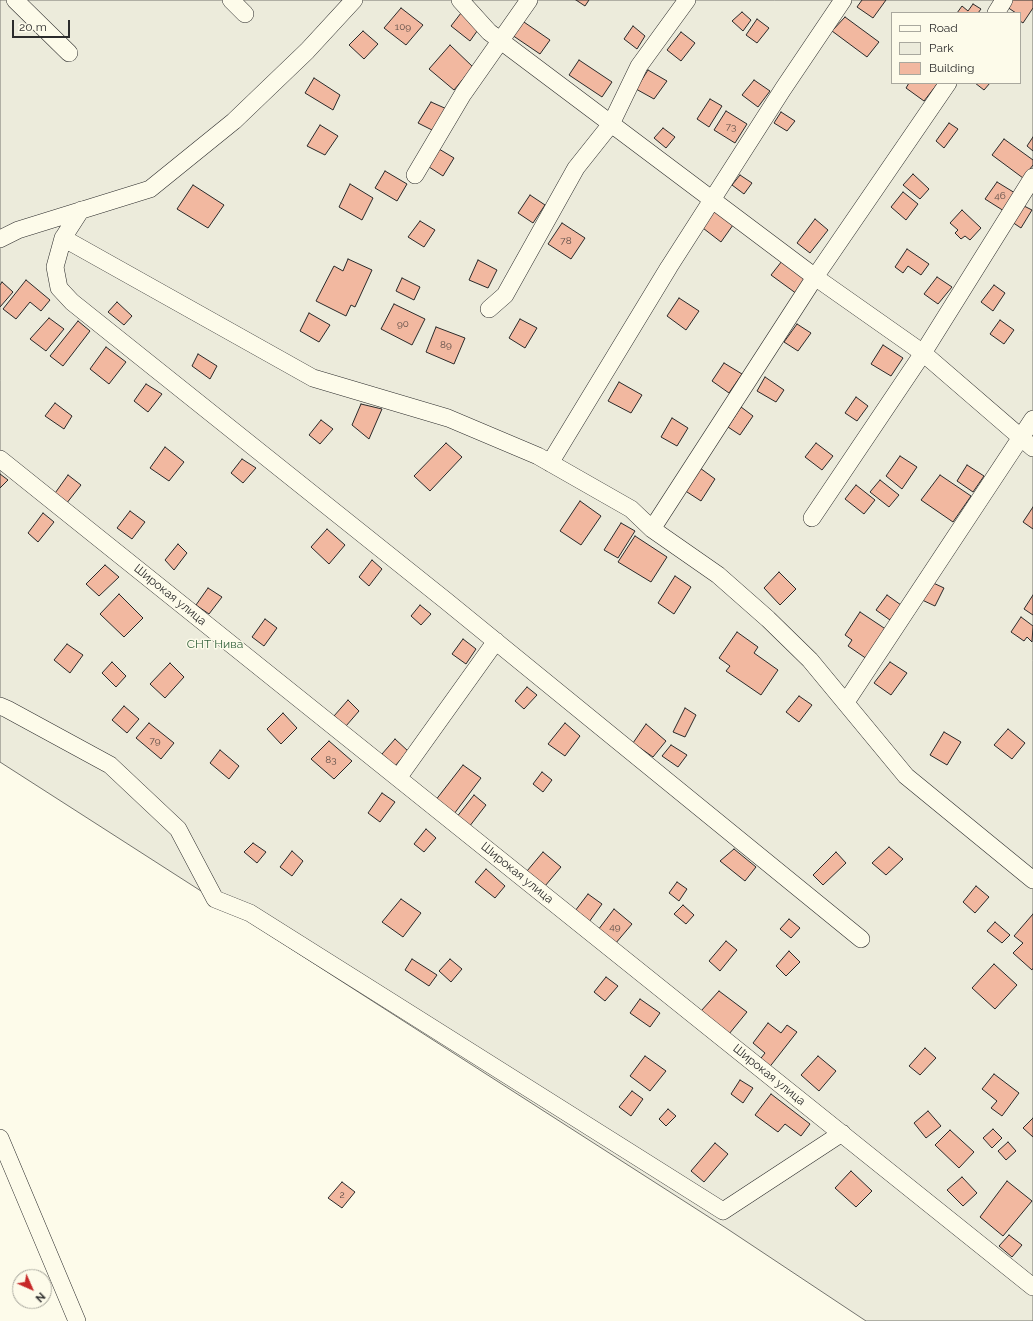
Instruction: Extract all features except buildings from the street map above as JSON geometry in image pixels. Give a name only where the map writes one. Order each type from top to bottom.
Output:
[{"type":"street","points":[[16,0],[69,53]]},
{"type":"street","points":[[231,0],[245,14]]},
{"type":"street","points":[[0,239],[18,230],[150,189],[234,121],[307,51],[354,0]]},
{"type":"street","points":[[460,0],[489,32],[815,277],[923,353],[1027,443]]},
{"type":"street","points":[[416,175],[463,94],[529,0]]},
{"type":"street","points":[[489,309],[505,295],[576,168],[611,124],[639,66],[687,0]]},
{"type":"street","points":[[550,463],[669,267],[783,89],[843,0]]},
{"type":"street","points":[[997,12],[1004,0]]},
{"type":"street","points":[[652,529],[815,277],[947,84]]},
{"type":"street","points":[[812,518],[923,353],[1033,177]]},
{"type":"street","points":[[81,210],[63,238],[55,267],[59,288],[72,302],[496,642],[861,939]]},
{"type":"street","points":[[63,238],[313,378],[448,418],[538,456],[631,510],[652,529],[718,575],[768,619],[810,660],[906,776],[1033,880]]},
{"type":"street","points":[[846,702],[1027,443],[1033,419]]},
{"type":"street","name":"Широкая улица","points":[[0,459],[1033,1286]]},
{"type":"street","points":[[398,778],[496,642]]},
{"type":"street","points":[[0,706],[110,764],[178,829],[215,899],[250,913],[723,1211],[842,1133]]},
{"type":"street","points":[[0,1138],[77,1321]]},
{"type":"green space","name":"СНТ Нива","points":[[0,0],[1033,0],[1033,1321],[866,1321],[726,1228],[0,762]]}]
